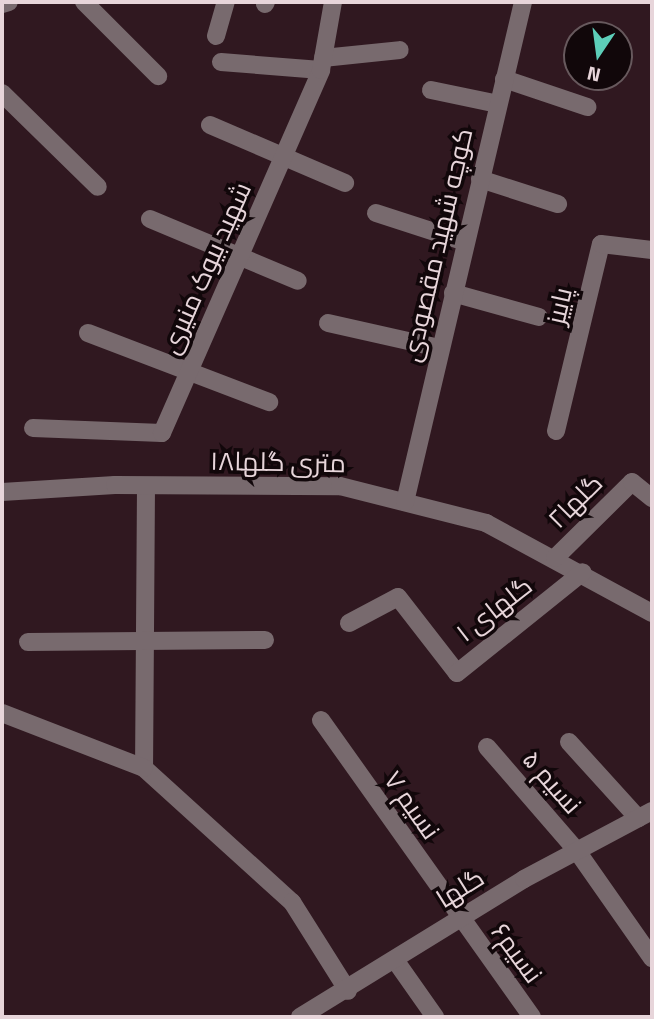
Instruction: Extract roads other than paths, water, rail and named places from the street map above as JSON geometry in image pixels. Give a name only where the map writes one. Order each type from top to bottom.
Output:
[{"type":"street","points":[[2,4],[9,2]]},
{"type":"street","points":[[84,2],[158,76]]},
{"type":"street","points":[[216,36],[226,2]]},
{"type":"street","name":"شهید بیوک منیری","points":[[33,428],[162,433],[322,64],[333,2]]},
{"type":"street","name":"کوچه شهید مقصودی","points":[[405,502],[439,348],[523,2]]},
{"type":"street","points":[[221,62],[322,64],[400,50]]},
{"type":"street","points":[[504,79],[587,107]]},
{"type":"street","points":[[431,90],[498,104]]},
{"type":"street","points":[[2,93],[98,187]]},
{"type":"street","points":[[210,125],[345,183]]},
{"type":"street","points":[[480,179],[558,204]]},
{"type":"street","points":[[376,213],[465,242]]},
{"type":"street","points":[[150,219],[238,260],[298,281]]},
{"type":"street","name":"پاییز","points":[[556,431],[601,244],[652,250]]},
{"type":"street","points":[[453,293],[539,317]]},
{"type":"street","points":[[328,323],[439,348]]},
{"type":"street","points":[[88,333],[268,402]]},
{"type":"street","name":"گلها۲","points":[[555,558],[632,482],[652,498]]},
{"type":"street","name":"۱۸متری گلها","points":[[2,492],[146,487],[340,486],[486,523],[583,572],[652,613]]},
{"type":"street","points":[[144,768],[146,487]]},
{"type":"street","name":"گلهای ۱","points":[[349,623],[398,597],[457,673],[583,572]]},
{"type":"street","points":[[28,642],[265,640]]},
{"type":"street","points":[[2,713],[144,768],[292,902],[348,990]]},
{"type":"street","name":"نسیم ۷","points":[[321,720],[460,919]]},
{"type":"street","points":[[569,742],[645,814]]},
{"type":"street","name":"نسیم ۵","points":[[487,747],[577,851],[652,958]]},
{"type":"street","name":"گلها","points":[[300,1017],[460,919],[645,814]]},
{"type":"street","name":"نسیم۶","points":[[460,919],[533,1017]]},
{"type":"street","points":[[396,960],[435,1017]]}]
